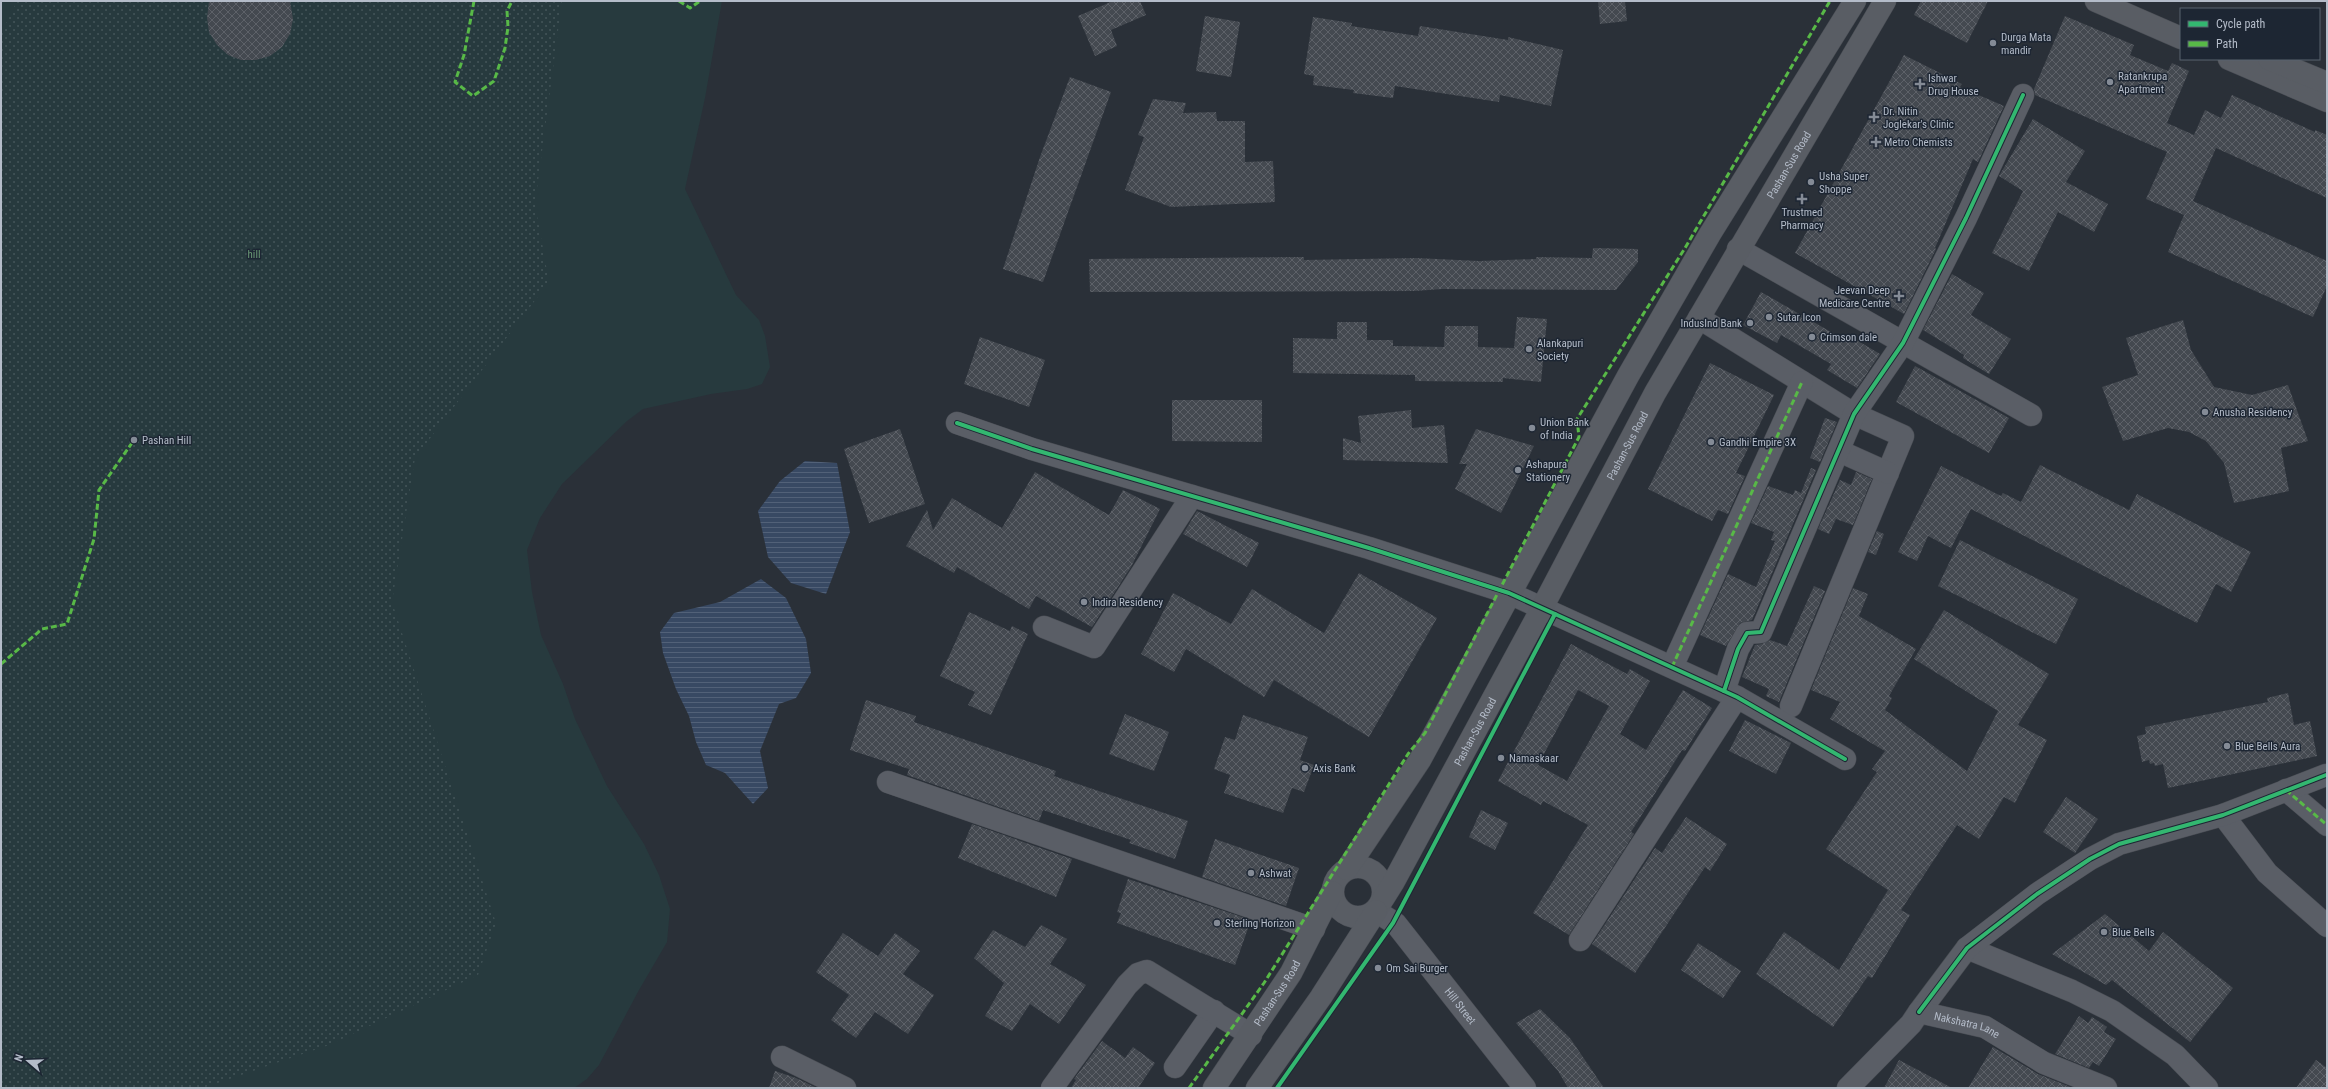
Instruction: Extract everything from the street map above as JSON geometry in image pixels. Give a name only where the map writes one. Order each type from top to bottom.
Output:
[{"type":"main road","points":[[1347,869],[1358,867],[1370,869],[1378,877],[1383,887],[1379,905],[1365,917],[1354,918],[1342,913],[1335,904],[1332,892],[1336,878],[1347,869],[1420,760],[1509,593],[1605,421],[1628,376],[1703,247],[1855,1]]},
{"type":"main road","name":"Pashan-Sus Road","points":[[1257,1088],[1321,996],[1393,883],[1542,608],[1656,393],[1698,318],[1885,1]]},
{"type":"main road","points":[[2096,1],[2180,38]]},
{"type":"main road","points":[[2134,1],[2180,22]]},
{"type":"main road","points":[[2232,60],[2325,91]]},
{"type":"main road","points":[[2271,60],[2325,91]]},
{"type":"main road","name":"Pashan-Sus Road","points":[[1214,1088],[1292,973],[1332,892]]},
{"type":"street","points":[[1580,940],[1730,694],[1738,649],[1747,634],[1761,632],[1840,451],[1854,414],[1903,343],[1966,218],[2023,95]]},
{"type":"street","points":[[1738,250],[2031,415]]},
{"type":"street","points":[[1698,318],[1854,414],[1903,436],[1791,706]]},
{"type":"street","points":[[1672,667],[1802,382]]},
{"type":"street","points":[[957,423],[1032,449],[1369,548],[1509,593],[1730,694],[1845,759]]},
{"type":"street","points":[[1840,451],[1888,473]]},
{"type":"street","points":[[1044,627],[1094,647],[1192,496]]},
{"type":"street","points":[[1919,1012],[1967,948],[2037,894],[2090,860],[2120,844],[2223,815],[2326,775]]},
{"type":"street","points":[[888,782],[1314,929]]},
{"type":"street","points":[[2286,790],[2327,825]]},
{"type":"street","points":[[2223,815],[2267,873],[2327,926]]},
{"type":"street","name":"Hill Street","points":[[1379,905],[1396,924],[1525,1088]]},
{"type":"street","points":[[1967,948],[2072,991],[2112,1011],[2175,1055],[2198,1085]]},
{"type":"street","points":[[1052,1088],[1127,985],[1138,974],[1147,971],[1158,976],[1251,1034]]},
{"type":"street","points":[[1175,1067],[1214,1011]]},
{"type":"street","name":"Nakshatra Lane","points":[[1848,1088],[1911,1024],[1919,1012],[1985,1027],[2044,1063],[2106,1088]]},
{"type":"street","points":[[782,1057],[845,1088]]},
{"type":"green space","name":"hill","points":[[1,1],[722,1],[705,98],[685,189],[736,295],[759,320],[765,336],[770,367],[762,384],[747,389],[711,394],[643,409],[627,421],[562,484],[540,518],[527,550],[532,592],[541,635],[563,684],[575,719],[607,786],[644,844],[659,875],[670,909],[667,942],[639,990],[599,1065],[587,1079],[574,1088],[1,1088]]},
{"type":"green space","name":"hill","points":[[17,1],[562,1],[535,204],[549,282],[415,458],[392,602],[496,923],[478,975],[329,1045],[203,1088],[1,1088],[1,34]]},
{"type":"water","points":[[805,461],[837,463],[850,532],[826,594],[791,583],[768,557],[758,511],[780,481]]},
{"type":"water","points":[[761,579],[786,598],[806,639],[811,673],[796,698],[779,704],[760,751],[768,788],[753,804],[725,773],[706,765],[696,742],[689,716],[676,689],[663,653],[660,632],[674,613],[720,602]]},
{"type":"building","points":[[209,1],[290,1],[293,19],[290,34],[282,47],[270,56],[256,60],[241,60],[228,55],[217,45],[209,32],[207,18]]},
{"type":"building","points":[[1113,1],[1140,1],[1146,15],[1111,30],[1117,46],[1095,56],[1078,16]]},
{"type":"building","points":[[1598,1],[1625,1],[1627,21],[1600,24]]},
{"type":"building","points":[[1921,1],[1988,1],[1967,43],[1914,15]]},
{"type":"building","points":[[1205,16],[1240,22],[1231,77],[1196,71]]},
{"type":"building","points":[[2065,16],[2134,45],[2130,55],[2168,71],[2172,63],[2189,71],[2167,123],[2194,135],[2205,110],[2221,118],[2232,95],[2315,132],[2315,130],[2327,135],[2327,198],[2216,148],[2193,201],[2327,261],[2327,286],[2313,317],[2168,252],[2184,215],[2146,199],[2167,152],[2035,95],[2034,89]]},
{"type":"building","points":[[1313,17],[1352,23],[1351,26],[1418,36],[1420,26],[1508,40],[1508,37],[1563,50],[1551,106],[1500,95],[1499,102],[1395,86],[1393,98],[1353,93],[1354,90],[1313,85],[1314,76],[1304,74]]},
{"type":"building","points":[[1904,55],[1962,84],[1960,87],[2004,106],[1978,162],[1973,159],[1935,248],[1936,249],[1904,314],[1795,253]]},
{"type":"building","points":[[1070,77],[1111,92],[1043,282],[1003,269],[1040,157]]},
{"type":"building","points":[[1153,99],[1186,103],[1183,113],[1216,112],[1217,121],[1245,121],[1245,162],[1273,161],[1275,202],[1171,207],[1125,190],[1144,137],[1138,135]]},
{"type":"building","points":[[2033,119],[2085,151],[2066,182],[2108,204],[2094,232],[2058,212],[2029,271],[1992,253],[2023,191],[1999,176]]},
{"type":"building","points":[[1593,248],[1638,249],[1638,262],[1616,290],[1442,289],[1415,291],[1090,292],[1089,259],[1304,257],[1304,260],[1416,258],[1479,261],[1536,259],[1536,257],[1592,258]]},
{"type":"building","points":[[1952,274],[1984,293],[1971,315],[2011,339],[1989,374],[1963,358],[1964,355],[1923,330]]},
{"type":"building","points":[[1761,292],[1845,340],[1848,335],[1880,354],[1857,388],[1827,370],[1831,364],[1781,335],[1777,343],[1743,325]]},
{"type":"building","points":[[1517,317],[1547,319],[1541,382],[1503,378],[1503,382],[1415,381],[1415,375],[1293,373],[1293,338],[1337,339],[1337,322],[1367,322],[1367,340],[1393,340],[1393,346],[1444,347],[1445,326],[1478,326],[1478,347],[1514,348]]},
{"type":"building","name":"Anusha Residency","points":[[2183,320],[2191,350],[2214,387],[2252,395],[2288,385],[2308,441],[2281,448],[2289,491],[2234,503],[2224,463],[2206,441],[2189,432],[2168,428],[2123,441],[2102,387],[2138,375],[2126,338]]},
{"type":"building","points":[[980,337],[1045,360],[1029,407],[964,384]]},
{"type":"building","name":"Gandhi Empire 3X","points":[[1710,363],[1774,395],[1736,473],[1745,476],[1728,514],[1718,510],[1712,521],[1648,489]]},
{"type":"building","points":[[1915,366],[2009,418],[1989,453],[1896,402]]},
{"type":"building","points":[[1172,400],[1262,400],[1262,442],[1172,441]]},
{"type":"building","points":[[1411,410],[1412,428],[1444,425],[1448,463],[1343,460],[1343,438],[1361,443],[1358,416]]},
{"type":"building","points":[[1825,418],[1837,422],[1820,462],[1810,458]]},
{"type":"building","points":[[900,429],[925,504],[869,523],[844,449]]},
{"type":"building","points":[[1476,429],[1534,446],[1501,513],[1455,489],[1467,464],[1459,464]]},
{"type":"building","points":[[2040,465],[2129,510],[2137,494],[2251,552],[2231,592],[2216,584],[2197,623],[1971,509],[1951,548],[1928,536],[1917,561],[1898,552],[1941,466],[2001,496],[2003,493],[2021,502]]},
{"type":"building","points":[[1811,468],[1816,470],[1752,620],[1740,623],[1726,646],[1700,635],[1728,574],[1756,587],[1775,541],[1771,540],[1774,532],[1751,523],[1768,486],[1793,495],[1795,490],[1801,493]]},
{"type":"building","points":[[1035,472],[1109,515],[1123,490],[1160,509],[1131,567],[1092,627],[1036,596],[1029,609],[957,567],[954,573],[906,546],[927,510],[933,530],[952,498],[1002,528]]},
{"type":"building","points":[[1856,472],[1872,479],[1853,525],[1836,519],[1829,534],[1818,529],[1840,480],[1851,485]]},
{"type":"building","points":[[1197,511],[1259,543],[1247,567],[1183,534]]},
{"type":"building","points":[[1877,531],[1884,534],[1876,555],[1868,552]]},
{"type":"building","points":[[1960,540],[2078,599],[2056,644],[1938,586]]},
{"type":"building","points":[[1359,573],[1437,618],[1369,737],[1274,680],[1264,697],[1186,649],[1174,672],[1141,654],[1173,593],[1231,624],[1252,589],[1324,633]]},
{"type":"building","points":[[1814,586],[1825,591],[1779,702],[1766,696],[1769,689],[1742,677],[1755,645],[1762,644],[1770,640],[1787,646]]},
{"type":"building","points":[[1853,588],[1868,594],[1859,616],[1916,649],[1889,696],[1892,698],[1885,710],[1967,771],[1998,711],[1914,659],[1944,610],[2049,674],[2018,725],[2047,740],[2015,803],[2004,797],[1979,839],[1957,825],[1901,910],[1910,915],[1872,978],[1868,976],[1833,1027],[1756,974],[1784,932],[1839,970],[1888,890],[1826,849],[1877,772],[1872,769],[1885,751],[1830,719],[1840,702],[1811,690]]},
{"type":"building","points":[[969,612],[1010,631],[1012,626],[1028,634],[991,715],[968,705],[975,692],[940,676]]},
{"type":"building","points":[[1571,644],[1627,674],[1630,669],[1650,681],[1620,734],[1646,750],[1683,690],[1712,708],[1685,751],[1682,750],[1631,832],[1634,834],[1569,935],[1533,913],[1588,825],[1543,801],[1541,805],[1498,781]],"holes":[[[1578,690],[1609,706],[1567,781],[1538,765]]]},
{"type":"building","name":"Blue Bells Aura","points":[[2288,693],[2294,725],[2310,721],[2317,756],[2168,788],[2163,764],[2155,766],[2154,763],[2150,764],[2149,760],[2142,762],[2137,736],[2146,734],[2145,727],[2268,702],[2267,698]]},
{"type":"building","points":[[866,700],[916,716],[914,722],[1056,771],[1054,776],[1188,821],[1175,859],[1129,843],[1131,840],[1043,810],[1039,821],[907,775],[909,769],[850,750]]},
{"type":"building","points":[[1125,714],[1169,732],[1154,771],[1109,754]]},
{"type":"building","points":[[1243,715],[1308,737],[1300,760],[1314,765],[1304,792],[1292,788],[1283,813],[1224,793],[1230,775],[1214,769],[1225,737],[1235,740]]},
{"type":"building","points":[[1745,720],[1791,743],[1776,774],[1729,751]]},
{"type":"building","points":[[2066,797],[2098,819],[2075,853],[2043,832]]},
{"type":"building","points":[[1481,810],[1508,823],[1495,850],[1469,837]]},
{"type":"building","points":[[1686,817],[1727,844],[1710,871],[1705,867],[1635,973],[1592,944],[1655,848],[1662,853]]},
{"type":"building","points":[[972,824],[1072,859],[1056,897],[958,858]]},
{"type":"building","name":"Ashwat","points":[[1215,839],[1299,868],[1286,906],[1202,877]]},
{"type":"building","name":"Sterling Horizon","points":[[1128,879],[1251,920],[1235,965],[1117,923],[1121,913],[1117,912]]},
{"type":"building","points":[[2105,914],[2149,951],[2163,932],[2233,988],[2190,1042],[2112,980],[2106,985],[2052,954]]},
{"type":"building","points":[[1041,925],[1067,939],[1050,964],[1086,985],[1059,1024],[1030,1004],[1012,1031],[985,1016],[1004,983],[974,958],[993,930],[1025,947]]},
{"type":"building","points":[[843,933],[878,956],[895,933],[920,951],[903,974],[934,995],[908,1034],[875,1012],[856,1038],[831,1020],[849,995],[816,972]]},
{"type":"building","points":[[1698,943],[1741,971],[1723,998],[1681,970]]},
{"type":"building","points":[[1540,1009],[1570,1038],[1604,1088],[1568,1088],[1558,1071],[1516,1023]]},
{"type":"building","points":[[2079,1016],[2088,1023],[2092,1017],[2107,1027],[2104,1032],[2116,1039],[2099,1066],[2093,1062],[2089,1068],[2055,1054]]},
{"type":"building","points":[[1102,1041],[1125,1058],[1133,1047],[1155,1063],[1138,1088],[1071,1088],[1076,1080],[1074,1079]]},
{"type":"building","points":[[1993,1047],[2038,1074],[2073,1088],[1968,1088]]},
{"type":"building","points":[[1899,1060],[1952,1088],[1884,1088]]},
{"type":"building","points":[[2316,1060],[2327,1068],[2327,1088],[2296,1088]]},
{"type":"building","points":[[775,1071],[796,1078],[817,1088],[769,1088]]},
{"type":"marked path","points":[[474,1],[464,55],[455,82],[473,96],[494,81],[505,48],[508,27],[507,11],[512,1]]},
{"type":"marked path","points":[[679,1],[690,8],[700,1]]},
{"type":"marked path","points":[[1189,1088],[1264,983],[1408,754],[1425,733],[1579,437],[1577,419],[1685,248],[1830,1]]},
{"type":"marked path","points":[[1672,667],[1802,382]]},
{"type":"marked path","points":[[1,664],[42,629],[67,624],[94,539],[99,490],[134,440]]},
{"type":"marked path","points":[[2286,790],[2327,825]]},
{"type":"cycle path","points":[[1724,691],[1738,649],[1747,633],[1761,632],[1854,414],[1903,343],[1966,218],[2023,95]]},
{"type":"cycle path","points":[[957,423],[1032,449],[1369,548],[1509,593],[1737,697],[1845,759]]},
{"type":"cycle path","points":[[1277,1088],[1393,923],[1555,614]]},
{"type":"cycle path","points":[[1919,1012],[1967,948],[2037,894],[2090,859],[2119,844],[2223,815],[2326,775]]},
{"type":"place","name":"Durga Mata mandir","points":[[1993,43]]},
{"type":"place","name":"Ratankrupa Apartment","points":[[2110,82]]},
{"type":"place","name":"Ishwar Drug House","points":[[1920,84]]},
{"type":"place","name":"Dr. Nitin Joglekar's Clinic","points":[[1874,117]]},
{"type":"place","name":"Metro Chemists","points":[[1876,142]]},
{"type":"place","name":"Usha Super Shoppe","points":[[1811,182]]},
{"type":"place","name":"Trustmed Pharmacy","points":[[1802,199]]},
{"type":"place","name":"Jeevan Deep Medicare Centre","points":[[1899,296]]},
{"type":"place","name":"Sutar Icon","points":[[1769,317]]},
{"type":"place","name":"IndusInd Bank","points":[[1750,323]]},
{"type":"place","name":"Crimson dale","points":[[1812,337]]},
{"type":"place","name":"Alankapuri Society","points":[[1529,349]]},
{"type":"place","name":"Anusha Residency","points":[[2205,412]]},
{"type":"place","name":"Union Bank of India","points":[[1532,428]]},
{"type":"place","name":"Pashan Hill","points":[[134,440]]},
{"type":"place","name":"Gandhi Empire 3X","points":[[1711,442]]},
{"type":"place","name":"Ashapura Stationery","points":[[1518,470]]},
{"type":"place","name":"Indira Residency","points":[[1084,602]]},
{"type":"place","name":"Blue Bells Aura","points":[[2227,746]]},
{"type":"place","name":"Namaskaar","points":[[1501,758]]},
{"type":"place","name":"Axis Bank","points":[[1305,768]]},
{"type":"place","name":"Ashwat","points":[[1251,873]]},
{"type":"place","name":"Sterling Horizon","points":[[1217,923]]},
{"type":"place","name":"Blue Bells","points":[[2104,932]]},
{"type":"place","name":"Om Sai Burger","points":[[1378,968]]}]
